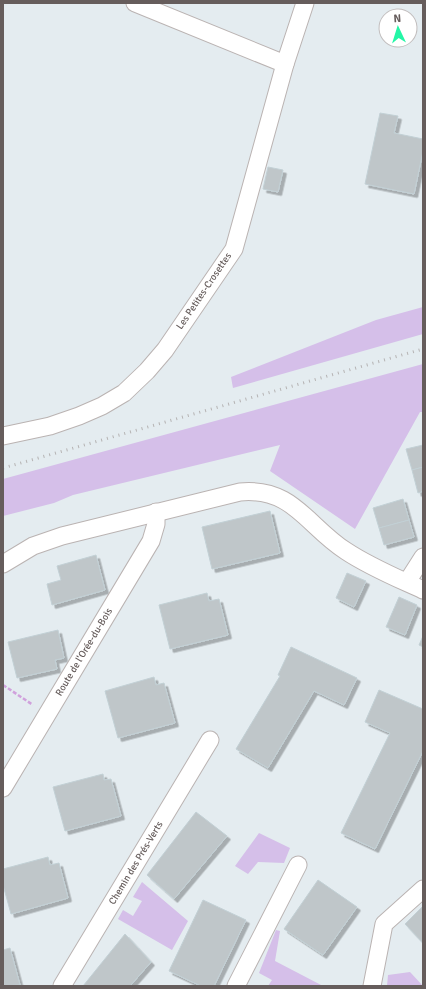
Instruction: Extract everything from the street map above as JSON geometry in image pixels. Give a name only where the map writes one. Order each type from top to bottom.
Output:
[{"type":"street","points":[[135,3],[285,64]]},
{"type":"street","name":"Les Petites-Crosettes","points":[[3,436],[50,426],[102,406],[124,393],[147,371],[165,350],[234,249],[285,64],[305,3]]},
{"type":"street","points":[[3,564],[19,554],[48,540],[240,492],[261,491],[270,493],[294,505],[346,551],[423,590]]},
{"type":"street","name":"Route de l'Orée-du-Bois","points":[[3,788],[150,541],[156,524],[156,512]]},
{"type":"street","points":[[406,582],[423,557]]},
{"type":"street","name":"Chemin des Prés-Verts","points":[[62,986],[210,740]]},
{"type":"street","points":[[236,986],[298,865]]},
{"type":"street","points":[[372,986],[384,924],[423,889]]},
{"type":"path","points":[[3,685],[18,695]]},
{"type":"shaded area","points":[[423,307],[423,334],[233,388],[231,377],[376,320]]},
{"type":"shaded area","points":[[423,364],[423,412],[420,412],[355,529],[270,471],[280,445],[73,495],[54,503],[3,516],[3,479]]},
{"type":"shaded area","points":[[259,833],[290,848],[284,863],[258,862],[248,874],[235,866]]},
{"type":"shaded area","points":[[142,882],[188,921],[172,950],[118,919],[123,910],[133,916],[142,901],[133,897]]},
{"type":"shaded area","points":[[276,930],[280,931],[275,961],[323,986],[268,986],[272,980],[259,973]]},
{"type":"shaded area","points":[[410,972],[423,986],[387,986],[388,975]]},
{"type":"building","points":[[380,113],[398,116],[394,133],[423,139],[423,151],[414,194],[365,184]]},
{"type":"building","points":[[268,167],[283,170],[278,192],[263,189]]},
{"type":"building","points":[[423,445],[423,467],[412,470],[406,449]]},
{"type":"building","points":[[423,467],[423,491],[418,493],[412,470]]},
{"type":"building","points":[[403,499],[409,520],[379,528],[373,508]]},
{"type":"building","points":[[270,511],[280,553],[212,569],[202,527]]},
{"type":"building","points":[[409,520],[414,537],[384,545],[379,528]]},
{"type":"building","points":[[96,555],[105,590],[52,605],[47,584],[61,580],[57,566]]},
{"type":"building","points":[[347,573],[366,581],[354,607],[336,598]]},
{"type":"building","points":[[207,593],[209,601],[219,599],[228,635],[170,649],[159,605]]},
{"type":"building","points":[[399,597],[417,605],[405,635],[386,627]]},
{"type":"building","points":[[58,630],[64,658],[55,660],[57,669],[17,678],[8,642]]},
{"type":"building","points":[[423,636],[423,647],[419,645]]},
{"type":"building","points":[[291,647],[357,678],[344,705],[314,691],[268,768],[236,749],[280,676],[278,675]]},
{"type":"building","points":[[154,677],[156,685],[164,683],[175,723],[118,738],[105,691]]},
{"type":"building","points":[[379,690],[423,709],[423,751],[375,849],[341,833],[390,733],[365,722]]},
{"type":"building","points":[[103,774],[104,780],[111,779],[121,816],[65,831],[53,787]]},
{"type":"building","points":[[196,812],[227,836],[174,899],[147,875]]},
{"type":"building","points":[[48,857],[50,865],[59,863],[68,898],[11,914],[3,885],[3,869]]},
{"type":"building","points":[[318,880],[357,907],[323,955],[284,929]]},
{"type":"building","points":[[203,900],[246,920],[214,986],[201,986],[169,971]]},
{"type":"building","points":[[423,906],[423,943],[405,924]]},
{"type":"building","points":[[125,934],[151,962],[130,986],[83,986]]},
{"type":"building","points":[[10,948],[20,985],[3,986],[3,950]]},
{"type":"railway","points":[[3,468],[423,349]]}]
